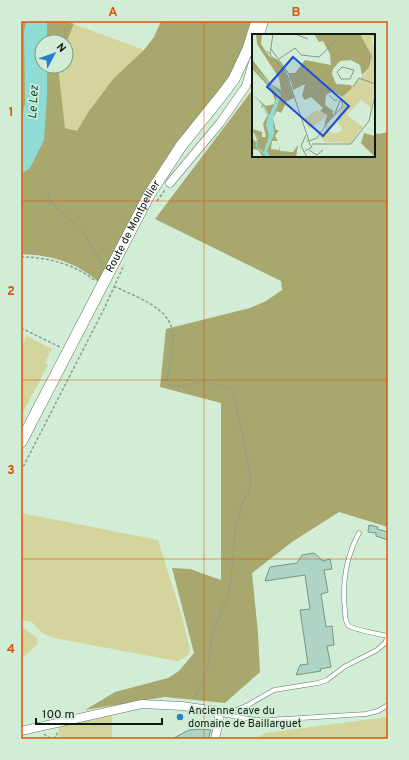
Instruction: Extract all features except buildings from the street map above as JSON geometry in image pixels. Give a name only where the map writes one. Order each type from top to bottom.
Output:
[{"type":"main road","name":"Route de Montpellier","points":[[253,34],[257,21]]},
{"type":"main road","name":"Route de Montpellier","points":[[21,442],[148,195],[181,146],[222,96],[234,78],[248,49],[252,37]]},
{"type":"street","points":[[260,34],[264,21]]},
{"type":"street","points":[[170,183],[220,123],[246,86],[252,65]]},
{"type":"street","points":[[21,731],[136,705],[161,704],[191,706],[216,711],[218,713],[219,721],[215,739]]},
{"type":"lane","points":[[218,713],[242,707],[274,690],[318,684],[327,680],[344,667],[377,650],[385,643],[388,636],[353,628],[346,622],[344,602],[346,569],[351,550],[359,533]]},
{"type":"lane","points":[[218,713],[255,720],[268,720],[366,714],[378,711],[388,705]]},
{"type":"path","points":[[156,203],[170,183]]},
{"type":"path","points":[[48,192],[50,201],[85,235],[100,264],[111,268]]},
{"type":"path","points":[[21,257],[68,265],[84,272],[102,286]]},
{"type":"path","points":[[21,471],[126,263]]},
{"type":"path","points":[[114,286],[154,306],[167,317],[172,327],[173,339],[168,384],[173,387],[194,383],[206,384],[224,386],[232,390],[243,436],[251,481],[248,492],[242,504],[235,531],[231,579],[211,638],[209,664],[191,706]]},
{"type":"path","points":[[21,328],[67,351]]},
{"type":"green space","points":[[74,24],[144,50],[114,78],[89,111],[77,132],[65,128],[59,74],[74,74],[74,34],[70,34]]},
{"type":"green space","points":[[27,336],[52,349],[45,362],[48,365],[21,416],[21,347]]},
{"type":"green space","points":[[21,513],[158,540],[182,617],[190,650],[187,656],[177,661],[54,638],[42,633],[32,622],[21,620]]},
{"type":"green space","points":[[21,626],[38,639],[37,645],[21,659]]},
{"type":"green space","points":[[112,714],[112,739],[60,739],[58,726]]},
{"type":"green space","points":[[388,717],[388,739],[254,739],[265,733]]},
{"type":"shaded area","points":[[21,21],[66,21],[74,24],[70,34],[34,34],[34,74],[59,74],[65,128],[77,131],[89,111],[114,78],[144,50],[154,37],[161,21],[257,21],[234,79],[181,146],[102,286],[85,271],[65,262],[43,256],[21,254]]},
{"type":"shaded area","points":[[252,90],[252,157],[375,157],[375,133],[388,132],[388,527],[339,512],[292,542],[252,573],[260,672],[225,703],[165,697],[85,710],[115,692],[168,678],[179,671],[194,653],[172,568],[190,569],[221,580],[221,403],[160,387],[166,329],[250,308],[266,301],[282,290],[281,281],[155,219]]},
{"type":"water","name":"Le Lez","points":[[26,21],[47,21],[47,34],[34,34],[34,74],[47,74],[44,140],[30,168],[21,174],[21,122],[25,102],[24,32]]},
{"type":"place","name":"Ancienne cave du domaine de Baillarguet","points":[[180,717]]}]
